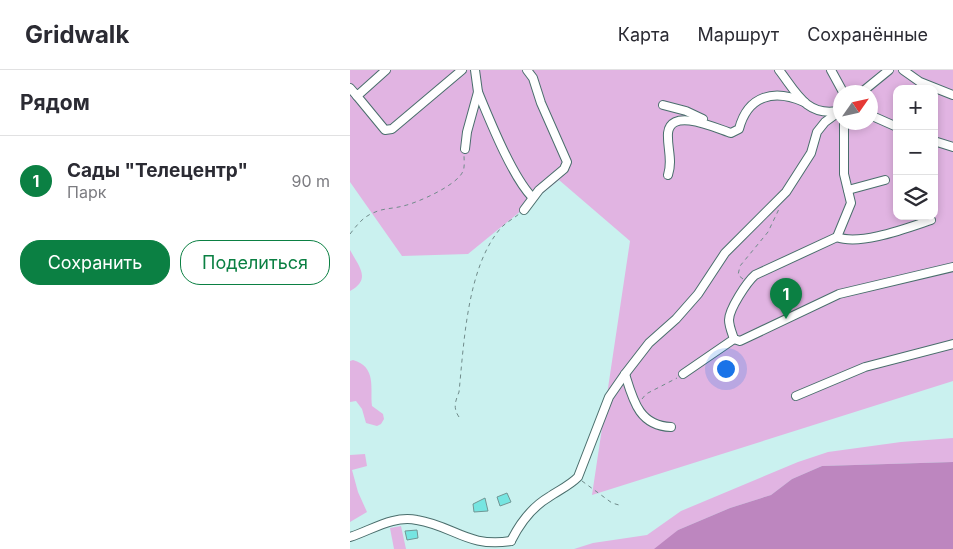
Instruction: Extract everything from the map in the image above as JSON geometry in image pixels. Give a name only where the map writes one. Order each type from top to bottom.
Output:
[{"type":"street","points":[[357,96],[386,70]]},
{"type":"street","points":[[350,88],[379,125],[385,130],[392,129],[462,70]]},
{"type":"street","points":[[475,70],[478,92],[512,165],[525,190],[532,197]]},
{"type":"street","points":[[524,210],[532,197],[564,169],[567,162],[544,111],[533,78],[527,70]]},
{"type":"street","points":[[779,70],[812,110],[823,113],[833,112]]},
{"type":"street","points":[[831,70],[839,85]]},
{"type":"street","points":[[871,85],[889,70]]},
{"type":"street","points":[[903,70],[920,82],[953,95]]},
{"type":"street","points":[[465,149],[467,132],[478,92]]},
{"type":"street","points":[[663,104],[674,110],[686,111],[731,133],[739,129],[742,116],[758,99],[785,95],[804,102]]},
{"type":"street","points":[[514,549],[511,541],[518,528],[535,506],[578,477],[605,404],[625,374],[649,343],[676,319],[698,294],[725,253],[786,192],[811,153],[817,132],[833,116]]},
{"type":"street","points":[[878,119],[893,125]]},
{"type":"street","points":[[668,175],[671,166],[668,132],[672,126],[681,121],[696,120],[708,123]]},
{"type":"street","points":[[734,339],[730,328],[729,314],[747,282],[755,275],[837,237],[851,202],[844,174],[844,130]]},
{"type":"street","points":[[938,142],[953,147]]},
{"type":"street","points":[[848,190],[885,180]]},
{"type":"street","points":[[837,237],[844,240],[862,239],[931,220]]},
{"type":"street","points":[[734,339],[740,341],[839,294],[953,267]]},
{"type":"street","points":[[683,374],[734,339]]},
{"type":"street","points":[[796,396],[865,367],[953,344]]},
{"type":"street","points":[[625,374],[636,408],[650,423],[671,428]]},
{"type":"street","points":[[350,537],[393,521],[417,520],[484,543],[511,541]]},
{"type":"path","points":[[350,234],[371,213],[384,208],[402,207],[430,196],[458,177],[463,171],[465,149]]},
{"type":"path","points":[[747,282],[738,275],[738,271],[768,232],[780,206]]},
{"type":"path","points":[[459,417],[455,412],[454,402],[459,392],[470,301],[490,243],[502,227],[524,210]]},
{"type":"path","points":[[636,408],[646,394],[661,388],[683,374]]},
{"type":"path","points":[[578,477],[612,503],[619,504]]},
{"type":"shaded area","points":[[350,70],[953,70],[953,381],[592,495],[630,241],[559,180],[468,254],[402,256],[350,182]]},
{"type":"shaded area","points":[[350,250],[360,268],[362,278],[356,287],[350,291]]},
{"type":"shaded area","points":[[353,360],[361,363],[369,373],[372,406],[383,414],[384,419],[377,426],[366,423],[362,409],[356,401],[350,402],[350,361]]},
{"type":"shaded area","points":[[953,438],[953,462],[822,466],[792,479],[771,495],[730,508],[678,530],[657,549],[574,549],[593,543],[647,535],[681,511],[798,462],[828,452],[901,442]]},
{"type":"shaded area","points":[[365,454],[367,466],[352,470],[358,492],[367,512],[350,522],[350,455]]},
{"type":"shaded area","points":[[953,462],[953,549],[654,549],[678,530],[730,508],[771,495],[792,479],[822,466]]},
{"type":"shaded area","points":[[401,526],[406,549],[394,549],[390,528]]},
{"type":"building","points":[[507,493],[511,502],[500,506],[497,497]]},
{"type":"building","points":[[485,498],[488,511],[474,512],[473,504]]},
{"type":"building","points":[[417,530],[418,538],[407,540],[405,531]]},
{"type":"place","name":"Сады \"Телецентр\"","points":[[786,319]]}]
